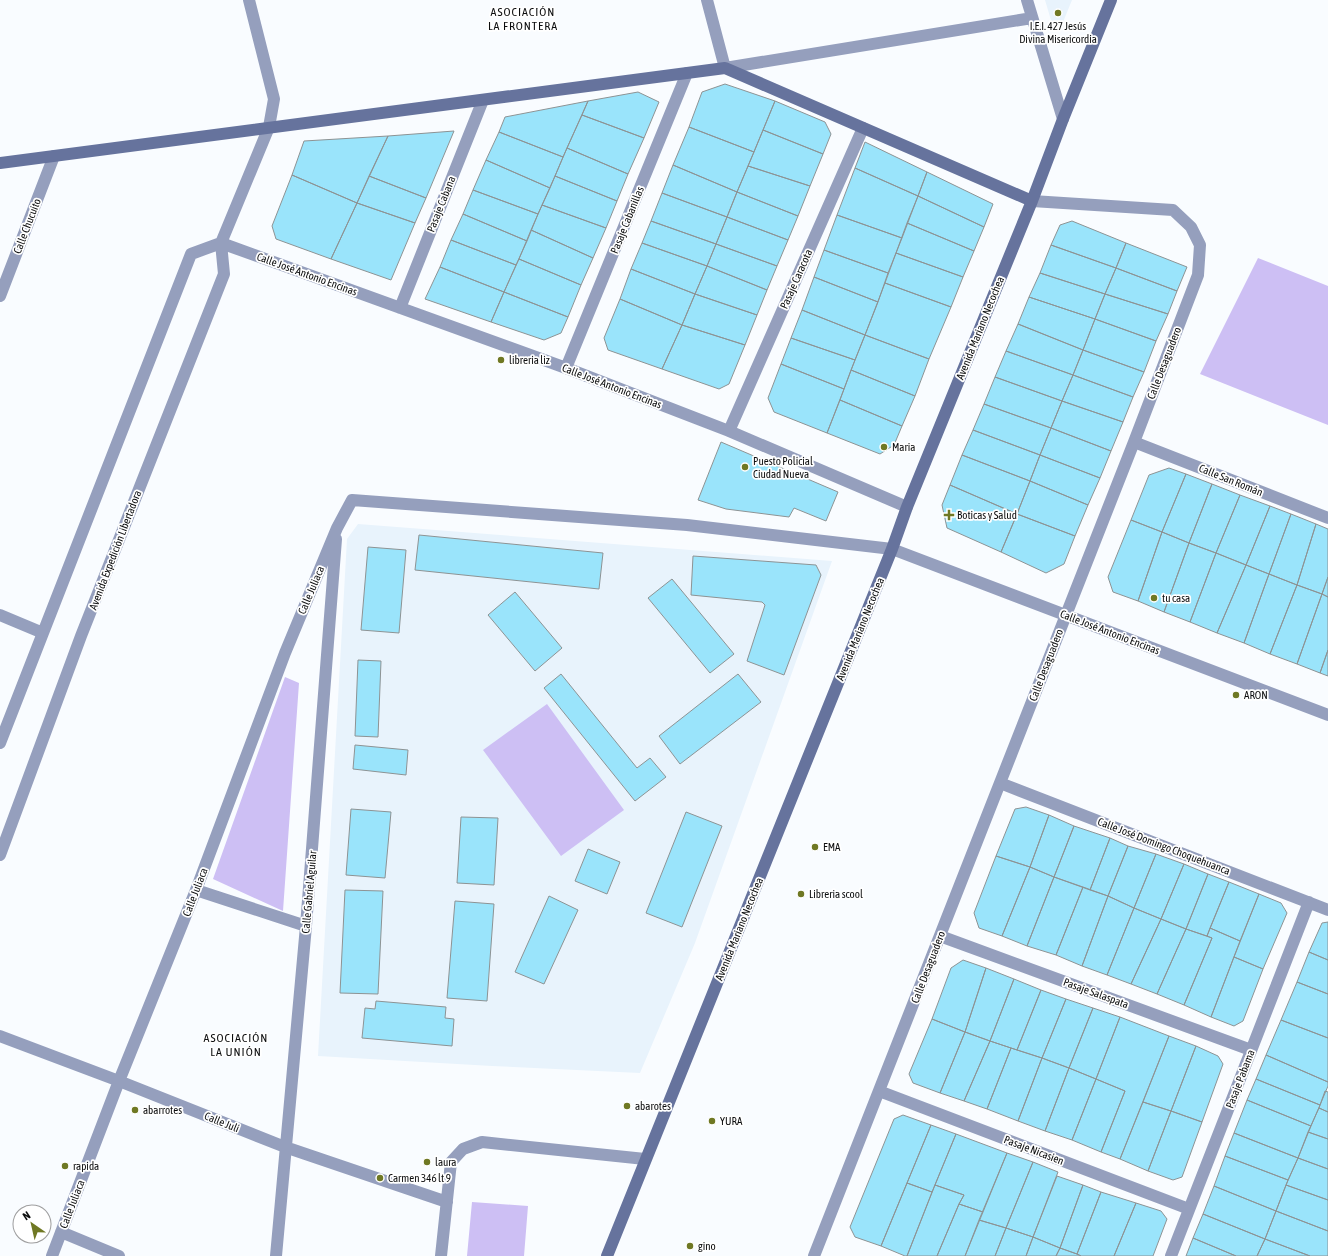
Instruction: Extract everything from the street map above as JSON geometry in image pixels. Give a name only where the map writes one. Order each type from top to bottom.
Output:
[{"type":"main road","name":"Avenida Mariano Necochea","points":[[607,1256],[892,550],[1111,0]]},
{"type":"main road","points":[[0,163],[725,68],[1032,201]]},
{"type":"street","name":"Avenida Expedición Libertadora","points":[[0,855],[82,636],[224,274],[221,243],[269,128],[274,99],[249,0]]},
{"type":"street","points":[[707,0],[725,68],[1032,18]]},
{"type":"street","points":[[1027,0],[1063,119]]},
{"type":"street","name":"Pasaje Cabanillas","points":[[566,368],[687,73]]},
{"type":"street","name":"Pasaje Cabana","points":[[400,308],[483,100]]},
{"type":"street","name":"Pasaje Caracota","points":[[729,431],[863,128]]},
{"type":"street","name":"Calle Chucuito","points":[[0,296],[54,156]]},
{"type":"street","name":"Calle Desaguadero","points":[[814,1256],[1134,442],[1198,275],[1200,245],[1191,227],[1172,210],[1032,201]]},
{"type":"street","points":[[0,743],[191,254],[221,243]]},
{"type":"street","name":"Calle José Antonio Encinas","points":[[221,243],[566,368],[729,431],[908,507]]},
{"type":"street","name":"Calle San Román","points":[[1134,442],[1328,518]]},
{"type":"street","name":"Calle Juliaca","points":[[52,1256],[119,1081],[196,890],[285,653],[337,528],[352,500],[687,525],[892,550]]},
{"type":"street","name":"Calle Gabriel Aguilar","points":[[276,1256],[306,926],[337,528]]},
{"type":"street","name":"Calle José Antonio Encinas","points":[[892,550],[1328,715]]},
{"type":"street","points":[[0,615],[43,633]]},
{"type":"street","name":"Calle José Domingo Choquehuanca","points":[[1000,783],[1328,910]]},
{"type":"street","points":[[196,890],[306,926]]},
{"type":"street","name":"Pasaje Pabama","points":[[1171,1256],[1309,902]]},
{"type":"street","name":"Pasaje Salaspata","points":[[940,936],[1251,1050]]},
{"type":"street","name":"Calle Juli","points":[[0,1036],[119,1081],[285,1147],[447,1202]]},
{"type":"street","name":"Pasaje Nicasien","points":[[879,1091],[1189,1208]]},
{"type":"street","points":[[441,1256],[451,1162],[463,1149],[482,1142],[645,1159]]},
{"type":"street","points":[[61,1232],[119,1256]]},
{"type":"shaded area","name":"I.E.I. 427 Jesús Divina Misericordia","points":[[1045,0],[1072,0],[1061,27],[1053,27]]},
{"type":"shaded area","points":[[1258,258],[1328,286],[1328,425],[1200,374]]},
{"type":"shaded area","points":[[358,524],[832,561],[695,943],[640,1073],[318,1056],[347,539]]},
{"type":"shaded area","points":[[285,677],[299,683],[283,911],[213,879]]},
{"type":"shaded area","points":[[547,704],[624,810],[561,856],[483,750]]},
{"type":"shaded area","points":[[472,1202],[528,1206],[524,1256],[467,1256]]},
{"type":"building","points":[[725,84],[775,101],[754,152],[689,127],[702,92]]},
{"type":"building","points":[[638,92],[659,102],[644,138],[582,115],[588,101]]},
{"type":"building","points":[[588,101],[563,157],[499,132],[505,117]]},
{"type":"building","points":[[775,101],[825,122],[831,134],[823,154],[763,130]]},
{"type":"building","points":[[582,115],[644,138],[628,174],[567,148]]},
{"type":"building","points":[[689,127],[754,152],[737,192],[673,165]]},
{"type":"building","points":[[763,130],[823,154],[810,186],[748,166]]},
{"type":"building","points":[[454,131],[426,198],[369,176],[388,136]]},
{"type":"building","points":[[499,132],[563,157],[550,188],[486,160]]},
{"type":"building","points":[[388,136],[357,203],[292,175],[304,141]]},
{"type":"building","points":[[865,142],[927,172],[918,196],[855,168]]},
{"type":"building","points":[[567,148],[628,174],[617,201],[555,176]]},
{"type":"building","points":[[486,160],[550,188],[538,214],[473,190]]},
{"type":"building","points":[[673,165],[737,192],[727,217],[662,193]]},
{"type":"building","points":[[748,166],[810,186],[798,216],[737,192]]},
{"type":"building","points":[[855,168],[918,196],[902,238],[837,215]]},
{"type":"building","points":[[927,172],[993,204],[984,227],[918,196]]},
{"type":"building","points":[[292,175],[357,203],[331,259],[276,239],[272,226]]},
{"type":"building","points":[[369,176],[426,198],[415,223],[357,203]]},
{"type":"building","points":[[555,176],[617,201],[606,228],[542,205]]},
{"type":"building","points":[[473,190],[538,214],[527,241],[463,214]]},
{"type":"building","points":[[737,192],[798,216],[788,240],[727,217]]},
{"type":"building","points":[[662,193],[727,217],[716,244],[651,221]]},
{"type":"building","points":[[918,196],[984,227],[974,251],[907,223]]},
{"type":"building","points":[[357,203],[415,223],[391,280],[331,259]]},
{"type":"building","points":[[542,205],[606,228],[593,258],[531,230]]},
{"type":"building","points":[[463,214],[527,241],[516,265],[451,240]]},
{"type":"building","points":[[837,215],[902,238],[888,273],[824,250]]},
{"type":"building","points":[[727,217],[788,240],[777,266],[716,244]]},
{"type":"building","points":[[651,221],[716,244],[707,266],[642,243]]},
{"type":"building","points":[[1072,221],[1126,243],[1116,268],[1051,245],[1060,225]]},
{"type":"building","points":[[907,223],[974,251],[963,277],[896,253]]},
{"type":"building","points":[[531,230],[593,258],[581,285],[519,259]]},
{"type":"building","points":[[451,240],[516,265],[504,292],[440,267]]},
{"type":"building","points":[[642,243],[707,266],[695,294],[631,269]]},
{"type":"building","points":[[1126,243],[1187,267],[1177,291],[1116,268]]},
{"type":"building","points":[[716,244],[777,266],[767,290],[707,266]]},
{"type":"building","points":[[1051,245],[1116,268],[1105,294],[1040,273]]},
{"type":"building","points":[[824,250],[888,273],[878,302],[814,277]]},
{"type":"building","points":[[896,253],[963,277],[951,307],[885,283]]},
{"type":"building","points":[[519,259],[581,285],[568,317],[504,292]]},
{"type":"building","points":[[707,266],[767,290],[757,315],[695,294]]},
{"type":"building","points":[[440,267],[504,292],[491,322],[425,299]]},
{"type":"building","points":[[1116,268],[1177,291],[1168,314],[1105,294]]},
{"type":"building","points":[[631,269],[695,294],[682,325],[620,299]]},
{"type":"building","points":[[1040,273],[1105,294],[1095,319],[1029,297]]},
{"type":"building","points":[[814,277],[878,302],[865,335],[802,310]]},
{"type":"building","points":[[885,283],[951,307],[929,359],[865,335]]},
{"type":"building","points":[[504,292],[568,317],[561,333],[544,340],[491,322]]},
{"type":"building","points":[[695,294],[757,315],[745,345],[682,325]]},
{"type":"building","points":[[1105,294],[1168,314],[1156,341],[1095,319]]},
{"type":"building","points":[[1029,297],[1095,319],[1083,350],[1018,324]]},
{"type":"building","points":[[620,299],[682,325],[662,369],[608,350],[604,338]]},
{"type":"building","points":[[802,310],[865,335],[855,360],[791,338]]},
{"type":"building","points":[[1095,319],[1156,341],[1144,372],[1083,350]]},
{"type":"building","points":[[1018,324],[1083,350],[1073,375],[1006,351]]},
{"type":"building","points":[[682,325],[745,345],[729,384],[719,389],[662,369]]},
{"type":"building","points":[[865,335],[929,359],[915,396],[851,370]]},
{"type":"building","points":[[791,338],[855,360],[844,389],[781,364]]},
{"type":"building","points":[[1083,350],[1144,372],[1133,397],[1073,375]]},
{"type":"building","points":[[1006,351],[1073,375],[1062,401],[995,377]]},
{"type":"building","points":[[781,364],[844,389],[827,433],[774,412],[768,398]]},
{"type":"building","points":[[851,370],[915,396],[902,426],[840,400]]},
{"type":"building","points":[[1073,375],[1133,397],[1123,422],[1062,401]]},
{"type":"building","points":[[995,377],[1062,401],[1051,428],[984,404]]},
{"type":"building","points":[[840,400],[902,426],[894,445],[880,454],[827,433]]},
{"type":"building","points":[[1062,401],[1123,422],[1111,451],[1051,428]]},
{"type":"building","points":[[984,404],[1051,428],[1040,455],[973,430]]},
{"type":"building","points":[[1051,428],[1111,451],[1100,478],[1040,455]]},
{"type":"building","points":[[973,430],[1040,455],[1030,481],[962,455]]},
{"type":"building","name":"Puesto Policial Ciudad Nueva","points":[[721,442],[838,492],[826,521],[794,508],[789,517],[726,509],[698,500]]},
{"type":"building","points":[[962,455],[1030,481],[1017,514],[950,485]]},
{"type":"building","points":[[1040,455],[1100,478],[1088,505],[1030,481]]},
{"type":"building","points":[[1169,468],[1186,474],[1162,532],[1131,520],[1149,475]]},
{"type":"building","points":[[1186,474],[1212,484],[1189,543],[1162,532]]},
{"type":"building","points":[[1030,481],[1088,505],[1075,536],[1017,514]]},
{"type":"building","points":[[1212,484],[1240,495],[1216,553],[1189,543]]},
{"type":"building","points":[[950,485],[1017,514],[1001,552],[947,528],[942,505]]},
{"type":"building","points":[[1240,495],[1270,506],[1246,565],[1216,553]]},
{"type":"building","points":[[1270,506],[1291,514],[1269,574],[1246,565]]},
{"type":"building","points":[[1017,514],[1075,536],[1064,564],[1046,573],[1001,552]]},
{"type":"building","points":[[1291,514],[1316,524],[1297,585],[1269,574]]},
{"type":"building","points":[[1131,520],[1162,532],[1138,601],[1113,592],[1108,577]]},
{"type":"building","points":[[1316,524],[1328,529],[1328,577],[1322,594],[1297,585]]},
{"type":"building","points":[[1162,532],[1189,543],[1164,612],[1138,601]]},
{"type":"building","points":[[419,535],[603,553],[599,589],[415,570]]},
{"type":"building","points":[[1189,543],[1216,553],[1190,622],[1164,612]]},
{"type":"building","points":[[368,547],[406,550],[399,633],[361,630]]},
{"type":"building","points":[[1216,553],[1246,565],[1217,633],[1190,622]]},
{"type":"building","points":[[693,556],[816,565],[821,575],[784,675],[747,661],[765,605],[762,602],[691,595]]},
{"type":"building","points":[[1246,565],[1269,574],[1244,643],[1217,633]]},
{"type":"building","points":[[1269,574],[1297,585],[1270,654],[1244,643]]},
{"type":"building","points":[[1328,577],[1328,597],[1322,594]]},
{"type":"building","points":[[672,579],[734,654],[710,673],[648,598]]},
{"type":"building","points":[[1297,585],[1322,594],[1297,664],[1270,654]]},
{"type":"building","points":[[515,592],[562,648],[535,671],[488,615]]},
{"type":"building","points":[[1322,594],[1328,597],[1328,650],[1320,673],[1297,664]]},
{"type":"building","points":[[1328,650],[1328,676],[1320,673]]},
{"type":"building","points":[[358,660],[381,661],[378,737],[355,736]]},
{"type":"building","points":[[561,674],[637,768],[650,758],[666,777],[635,801],[544,688]]},
{"type":"building","points":[[738,674],[761,702],[680,764],[659,736]]},
{"type":"building","points":[[355,745],[408,750],[406,775],[353,769]]},
{"type":"building","points":[[1026,807],[1049,815],[1030,867],[996,856],[1015,809]]},
{"type":"building","points":[[351,809],[391,812],[385,878],[346,875]]},
{"type":"building","points":[[686,812],[722,826],[682,927],[646,913]]},
{"type":"building","points":[[1049,815],[1074,826],[1054,877],[1030,867]]},
{"type":"building","points":[[461,817],[498,818],[494,885],[457,883]]},
{"type":"building","points":[[1074,826],[1110,838],[1090,890],[1054,877]]},
{"type":"building","points":[[1110,838],[1128,846],[1108,896],[1090,890]]},
{"type":"building","points":[[1128,846],[1156,854],[1134,908],[1108,896]]},
{"type":"building","points":[[588,849],[620,862],[607,894],[575,881]]},
{"type":"building","points":[[1156,854],[1184,864],[1161,919],[1134,908]]},
{"type":"building","points":[[996,856],[1030,867],[1002,936],[979,928],[974,913]]},
{"type":"building","points":[[1184,864],[1208,874],[1186,929],[1161,919]]},
{"type":"building","points":[[1030,867],[1054,877],[1027,946],[1002,936]]},
{"type":"building","points":[[1208,874],[1229,882],[1207,936],[1186,929]]},
{"type":"building","points":[[1054,877],[1083,887],[1056,955],[1027,946]]},
{"type":"building","points":[[1229,882],[1259,894],[1240,941],[1210,928]]},
{"type":"building","points":[[1083,887],[1108,896],[1082,966],[1056,955]]},
{"type":"building","points":[[345,890],[383,891],[378,994],[340,993]]},
{"type":"building","points":[[1259,894],[1281,903],[1287,913],[1263,969],[1234,957]]},
{"type":"building","points":[[549,896],[578,910],[544,984],[515,972]]},
{"type":"building","points":[[1108,896],[1134,908],[1107,975],[1082,966]]},
{"type":"building","points":[[455,901],[494,904],[487,1001],[447,998]]},
{"type":"building","points":[[1134,908],[1161,919],[1131,984],[1107,975]]},
{"type":"building","points":[[1161,919],[1186,929],[1157,994],[1131,984]]},
{"type":"building","points":[[1328,922],[1328,960],[1309,952],[1322,923]]},
{"type":"building","points":[[1210,928],[1240,941],[1211,1017],[1184,1005],[1212,938],[1207,936]]},
{"type":"building","points":[[1186,929],[1212,938],[1184,1005],[1157,994]]},
{"type":"building","points":[[1309,952],[1328,960],[1328,994],[1297,982]]},
{"type":"building","points":[[1234,957],[1263,969],[1243,1021],[1234,1026],[1211,1017]]},
{"type":"building","points":[[963,960],[986,968],[965,1032],[932,1019],[951,968]]},
{"type":"building","points":[[986,968],[1014,979],[990,1041],[965,1032]]},
{"type":"building","points":[[1014,979],[1041,990],[1017,1050],[990,1041]]},
{"type":"building","points":[[1297,982],[1328,994],[1328,1038],[1281,1020]]},
{"type":"building","points":[[1041,990],[1066,999],[1042,1058],[1017,1050]]},
{"type":"building","points":[[1066,999],[1093,1008],[1069,1068],[1042,1058]]},
{"type":"building","points":[[376,1001],[446,1007],[445,1018],[454,1019],[452,1046],[362,1038],[365,1008],[375,1009]]},
{"type":"building","points":[[1093,1008],[1120,1017],[1096,1079],[1069,1068]]},
{"type":"building","points":[[1120,1017],[1169,1036],[1120,1159],[1101,1152],[1125,1091],[1096,1079]]},
{"type":"building","points":[[932,1019],[965,1032],[940,1093],[913,1083],[909,1074]]},
{"type":"building","points":[[1281,1020],[1328,1038],[1328,1082],[1266,1055]]},
{"type":"building","points":[[965,1032],[990,1041],[964,1101],[940,1093]]},
{"type":"building","points":[[1169,1036],[1196,1046],[1171,1111],[1143,1102]]},
{"type":"building","points":[[990,1041],[1011,1048],[987,1109],[964,1101]]},
{"type":"building","points":[[1196,1046],[1218,1056],[1223,1064],[1202,1122],[1171,1111]]},
{"type":"building","points":[[1011,1048],[1042,1058],[1018,1121],[987,1109]]},
{"type":"building","points":[[1266,1055],[1328,1082],[1328,1086],[1320,1105],[1256,1079]]},
{"type":"building","points":[[1042,1058],[1069,1068],[1045,1131],[1018,1121]]},
{"type":"building","points":[[1069,1068],[1096,1079],[1072,1140],[1045,1131]]},
{"type":"building","points":[[1096,1079],[1125,1091],[1101,1152],[1072,1140]]},
{"type":"building","points":[[1256,1079],[1320,1105],[1311,1126],[1247,1100]]},
{"type":"building","points":[[1325,1091],[1328,1092],[1328,1112],[1319,1108]]},
{"type":"building","points":[[1247,1100],[1311,1126],[1298,1158],[1234,1133]]},
{"type":"building","points":[[1143,1102],[1171,1111],[1148,1171],[1120,1159]]},
{"type":"building","points":[[1319,1108],[1328,1112],[1328,1139],[1308,1132]]},
{"type":"building","points":[[1171,1111],[1202,1122],[1182,1177],[1173,1180],[1148,1171]]},
{"type":"building","points":[[903,1115],[931,1125],[881,1246],[855,1237],[850,1227],[894,1119]]},
{"type":"building","points":[[931,1125],[956,1134],[932,1192],[907,1183]]},
{"type":"building","points":[[1308,1132],[1328,1139],[1328,1169],[1298,1158]]},
{"type":"building","points":[[1234,1133],[1298,1158],[1288,1180],[1225,1156]]},
{"type":"building","points":[[956,1134],[1007,1153],[983,1212],[959,1204],[964,1195],[935,1185]]},
{"type":"building","points":[[1007,1153],[1033,1162],[1006,1228],[979,1220]]},
{"type":"building","points":[[1225,1156],[1288,1180],[1276,1211],[1214,1186]]},
{"type":"building","points":[[1298,1158],[1328,1169],[1328,1200],[1286,1185]]},
{"type":"building","points":[[1033,1162],[1058,1172],[1033,1237],[1006,1228]]},
{"type":"building","points":[[1057,1176],[1083,1185],[1060,1248],[1033,1237]]},
{"type":"building","points":[[907,1183],[932,1192],[907,1256],[905,1256],[881,1246]]},
{"type":"building","points":[[935,1185],[964,1195],[937,1256],[907,1256]]},
{"type":"building","points":[[1083,1185],[1101,1192],[1077,1254],[1060,1248]]},
{"type":"building","points":[[1286,1185],[1328,1200],[1328,1231],[1276,1211]]},
{"type":"building","points":[[1214,1186],[1276,1211],[1265,1239],[1203,1214]]},
{"type":"building","points":[[1101,1192],[1136,1203],[1114,1256],[1081,1256],[1077,1254]]},
{"type":"building","points":[[1136,1203],[1161,1211],[1167,1219],[1153,1256],[1114,1256]]},
{"type":"building","points":[[959,1204],[983,1212],[965,1256],[937,1256]]},
{"type":"building","points":[[1276,1211],[1328,1231],[1328,1256],[1310,1256],[1265,1239]]},
{"type":"building","points":[[1203,1214],[1265,1239],[1257,1256],[1236,1256],[1193,1238]]},
{"type":"building","points":[[979,1220],[1006,1228],[995,1256],[965,1256]]},
{"type":"building","points":[[1006,1228],[1033,1237],[1026,1256],[995,1256]]},
{"type":"building","points":[[1033,1237],[1060,1248],[1056,1256],[1026,1256]]},
{"type":"building","points":[[1193,1238],[1236,1256],[1186,1256]]},
{"type":"building","points":[[1265,1239],[1310,1256],[1257,1256]]},
{"type":"building","points":[[1060,1248],[1077,1254],[1081,1256],[1056,1256]]},
{"type":"place","name":"I.E.I. 427 Jesús Divina Misericordia","points":[[1058,13]]},
{"type":"place","name":"libreria liz","points":[[501,360]]},
{"type":"place","name":"Maria","points":[[884,447]]},
{"type":"place","name":"Puesto Policial Ciudad Nueva","points":[[745,467]]},
{"type":"place","name":"Boticas y Salud","points":[[949,515]]},
{"type":"place","name":"tu casa","points":[[1154,598]]},
{"type":"place","name":"ARON","points":[[1236,695]]},
{"type":"place","name":"EMA","points":[[815,847]]},
{"type":"place","name":"Libreria scool","points":[[801,894]]},
{"type":"place","name":"abarotes","points":[[627,1106]]},
{"type":"place","name":"abarrotes","points":[[135,1110]]},
{"type":"place","name":"YURA","points":[[712,1121]]},
{"type":"place","name":"laura","points":[[427,1162]]},
{"type":"place","name":"rapida","points":[[65,1166]]},
{"type":"place","name":"Carmen 346 lt 9","points":[[380,1178]]},
{"type":"place","name":"gino","points":[[690,1246]]},
{"type":"district","name":"ASOCIACIÓN LA FRONTERA","points":[[523,19]]},
{"type":"district","name":"ASOCIACIÓN LA UNIÓN","points":[[236,1045]]}]
